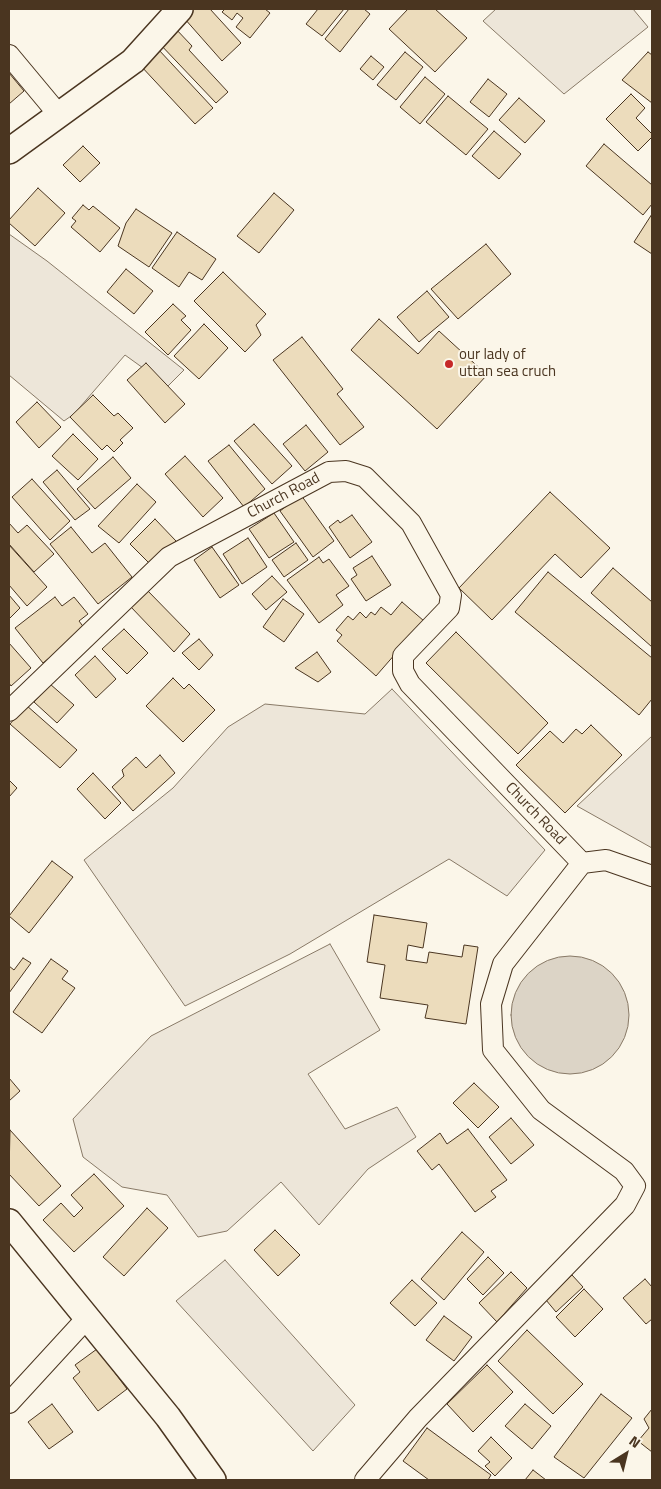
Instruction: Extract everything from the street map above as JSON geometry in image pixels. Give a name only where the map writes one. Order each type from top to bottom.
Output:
[{"type":"street","points":[[9,152],[133,61],[180,9]]},
{"type":"street","points":[[9,55],[25,72],[58,115]]},
{"type":"street","name":"Church Road","points":[[9,711],[169,557],[329,472],[346,471],[365,477],[411,523],[451,595],[449,608],[403,656],[403,671],[410,684],[582,863]]},
{"type":"street","points":[[365,1480],[425,1411],[625,1205],[635,1186],[624,1171],[541,1110],[493,1050],[491,1004],[503,964],[582,863],[606,860],[652,876]]},
{"type":"street","points":[[9,1222],[168,1417],[213,1480]]},
{"type":"street","points":[[9,1403],[87,1318]]},
{"type":"shaded area","points":[[496,9],[633,9],[648,27],[564,94],[483,21]]},
{"type":"shaded area","points":[[9,234],[47,261],[184,370],[168,386],[125,355],[74,414],[64,421],[9,375]]},
{"type":"shaded area","points":[[392,689],[545,850],[507,896],[449,859],[290,954],[185,1006],[84,860],[173,788],[228,727],[265,704],[365,714]]},
{"type":"shaded area","points":[[652,736],[652,848],[577,806]]},
{"type":"shaded area","points":[[330,944],[380,1030],[308,1074],[345,1129],[397,1107],[416,1137],[368,1169],[319,1225],[281,1182],[227,1231],[198,1237],[167,1195],[122,1187],[83,1157],[73,1119],[151,1036]]},
{"type":"shaded area","points":[[570,956],[592,961],[603,966],[619,982],[624,993],[629,1015],[624,1037],[619,1048],[603,1064],[592,1069],[570,1074],[548,1069],[537,1064],[521,1048],[516,1037],[511,1015],[516,993],[521,982],[537,966],[548,961]]},
{"type":"shaded area","points":[[225,1260],[355,1405],[313,1451],[176,1301]]},
{"type":"building","points":[[194,9],[210,9],[241,43],[222,61],[184,18]]},
{"type":"building","points":[[225,9],[265,9],[270,13],[250,38],[236,27],[243,18],[237,13],[232,20],[222,12]]},
{"type":"building","points":[[318,9],[344,9],[322,36],[306,24]]},
{"type":"building","points":[[349,9],[364,9],[370,14],[340,52],[325,39]]},
{"type":"building","points":[[408,9],[435,9],[467,38],[435,72],[389,29]]},
{"type":"building","points":[[174,27],[192,46],[189,50],[228,92],[216,103],[158,42]]},
{"type":"building","points":[[158,49],[213,108],[195,124],[140,65]]},
{"type":"building","points":[[405,52],[423,67],[396,100],[377,85]]},
{"type":"building","points":[[648,52],[652,55],[652,103],[622,80]]},
{"type":"building","points":[[371,56],[384,67],[373,80],[360,69]]},
{"type":"building","points":[[9,73],[24,91],[9,104]]},
{"type":"building","points":[[425,77],[445,94],[420,124],[400,107]]},
{"type":"building","points":[[488,79],[507,94],[489,117],[470,102]]},
{"type":"building","points":[[631,94],[645,108],[636,118],[652,134],[652,137],[638,151],[606,119]]},
{"type":"building","points":[[448,96],[488,129],[466,155],[426,122]]},
{"type":"building","points":[[519,98],[545,121],[525,143],[499,120]]},
{"type":"building","points":[[494,131],[521,154],[499,179],[472,156]]},
{"type":"building","points":[[604,144],[652,185],[652,204],[643,215],[586,166]]},
{"type":"building","points":[[83,146],[100,163],[80,182],[63,165]]},
{"type":"building","points":[[38,188],[65,213],[35,246],[9,223],[9,220]]},
{"type":"building","points":[[274,193],[294,210],[259,253],[237,236]]},
{"type":"building","points":[[83,205],[89,210],[93,206],[120,228],[100,252],[71,227],[76,221],[72,218]]},
{"type":"building","points":[[136,209],[172,233],[149,267],[118,246],[126,223]]},
{"type":"building","points":[[652,214],[652,254],[634,242]]},
{"type":"building","points":[[177,232],[216,259],[202,280],[189,272],[179,287],[152,268]]},
{"type":"building","points":[[486,244],[511,274],[458,319],[431,289]]},
{"type":"building","points":[[126,269],[153,291],[134,314],[107,292]]},
{"type":"building","points":[[223,272],[266,314],[256,325],[261,335],[245,352],[194,301]]},
{"type":"building","points":[[427,291],[449,317],[419,342],[397,317]]},
{"type":"building","points":[[173,304],[186,316],[181,320],[191,330],[168,355],[145,332]]},
{"type":"building","points":[[379,319],[418,354],[439,331],[487,375],[437,429],[351,350]]},
{"type":"building","points":[[204,324],[228,348],[199,379],[174,356]]},
{"type":"building","points":[[302,337],[343,389],[337,394],[364,427],[340,445],[273,360]]},
{"type":"building","points":[[146,363],[185,404],[165,423],[127,380]]},
{"type":"building","points":[[93,395],[114,416],[118,413],[133,428],[120,440],[123,443],[114,452],[107,445],[102,450],[70,417]]},
{"type":"building","points":[[37,402],[61,427],[39,448],[16,422]]},
{"type":"building","points":[[254,424],[292,466],[272,484],[234,441]]},
{"type":"building","points":[[306,425],[328,452],[305,471],[283,444]]},
{"type":"building","points":[[73,434],[98,459],[78,480],[52,456]]},
{"type":"building","points":[[229,445],[265,489],[244,507],[208,461]]},
{"type":"building","points":[[185,456],[223,498],[203,517],[165,474]]},
{"type":"building","points":[[113,457],[131,478],[95,509],[77,489]]},
{"type":"building","points":[[57,470],[90,509],[75,520],[43,482]]},
{"type":"building","points":[[32,479],[70,521],[50,540],[12,497]]},
{"type":"building","points":[[137,484],[156,502],[119,543],[98,526]]},
{"type":"building","points":[[550,492],[610,548],[581,578],[555,554],[492,620],[459,588]]},
{"type":"building","points":[[301,495],[334,541],[313,557],[280,511]]},
{"type":"building","points":[[274,513],[294,542],[269,558],[249,529]]},
{"type":"building","points":[[352,515],[372,542],[350,558],[329,527],[338,520],[340,523]]},
{"type":"building","points":[[155,519],[176,541],[151,565],[130,544]]},
{"type":"building","points":[[9,523],[18,533],[27,525],[54,554],[34,572],[9,544]]},
{"type":"building","points":[[71,527],[92,553],[105,543],[132,577],[98,604],[50,544]]},
{"type":"building","points":[[248,538],[267,567],[242,584],[223,554]]},
{"type":"building","points":[[296,543],[308,560],[284,577],[272,560]]},
{"type":"building","points":[[9,545],[47,587],[27,606],[9,585]]},
{"type":"building","points":[[212,547],[239,585],[220,598],[194,560]]},
{"type":"building","points":[[372,556],[391,585],[366,601],[351,579],[357,575],[353,568]]},
{"type":"building","points":[[319,557],[323,563],[329,559],[349,586],[336,595],[343,605],[319,623],[287,580]]},
{"type":"building","points":[[613,568],[652,602],[652,647],[591,593]]},
{"type":"building","points":[[548,572],[652,658],[652,699],[639,715],[515,612]]},
{"type":"building","points":[[272,576],[287,592],[266,610],[252,594]]},
{"type":"building","points":[[146,589],[190,634],[174,652],[130,606]]},
{"type":"building","points":[[9,595],[20,608],[9,619]]},
{"type":"building","points":[[55,597],[62,606],[74,597],[88,614],[79,621],[85,629],[43,663],[15,628]]},
{"type":"building","points":[[283,599],[304,614],[284,642],[263,627]]},
{"type":"building","points":[[402,602],[424,621],[376,676],[337,641],[342,635],[336,630],[348,616],[353,620],[360,612],[366,618],[371,612],[375,615],[381,607],[391,615]]},
{"type":"building","points":[[124,629],[148,653],[127,674],[102,649]]},
{"type":"building","points":[[456,632],[548,723],[518,754],[426,663]]},
{"type":"building","points":[[199,639],[213,655],[199,670],[182,653]]},
{"type":"building","points":[[9,643],[31,668],[11,686],[9,683]]},
{"type":"building","points":[[317,652],[331,672],[318,682],[295,668]]},
{"type":"building","points":[[95,656],[116,679],[96,698],[75,675]]},
{"type":"building","points":[[173,678],[184,689],[189,684],[215,710],[183,742],[146,706]]},
{"type":"building","points":[[50,684],[74,705],[57,723],[34,702]]},
{"type":"building","points":[[26,705],[77,750],[60,768],[10,724]]},
{"type":"building","points":[[591,725],[622,755],[565,813],[516,765],[550,731],[563,743],[576,729],[582,734]]},
{"type":"building","points":[[160,755],[175,773],[133,811],[112,787],[124,776],[122,770],[136,757],[146,768]]},
{"type":"building","points":[[93,773],[121,803],[105,819],[77,789]]},
{"type":"building","points":[[9,780],[17,788],[9,797]]},
{"type":"building","points":[[52,861],[73,877],[29,933],[9,916]]},
{"type":"building","points":[[374,915],[427,923],[423,948],[408,945],[406,960],[427,963],[429,952],[462,957],[464,945],[478,947],[466,1024],[425,1018],[428,1005],[380,998],[385,965],[367,962]]},
{"type":"building","points":[[23,958],[31,963],[9,993],[9,966],[14,970]]},
{"type":"building","points":[[51,959],[68,971],[62,979],[75,988],[42,1033],[13,1012]]},
{"type":"building","points":[[9,1078],[20,1091],[9,1101]]},
{"type":"building","points":[[474,1083],[499,1107],[478,1128],[453,1103]]},
{"type":"building","points":[[511,1118],[534,1145],[511,1164],[489,1137]]},
{"type":"building","points":[[468,1129],[507,1180],[491,1191],[496,1197],[475,1212],[439,1164],[432,1170],[417,1151],[440,1133],[447,1144]]},
{"type":"building","points":[[10,1130],[61,1186],[39,1206],[9,1174]]},
{"type":"building","points":[[94,1174],[124,1206],[74,1252],[43,1220],[61,1203],[74,1217],[83,1208],[71,1195]]},
{"type":"building","points":[[147,1208],[168,1228],[124,1276],[103,1257]]},
{"type":"building","points":[[275,1230],[300,1255],[278,1276],[254,1250]]},
{"type":"building","points":[[462,1232],[484,1252],[444,1300],[421,1279]]},
{"type":"building","points":[[488,1257],[504,1273],[483,1295],[467,1279]]},
{"type":"building","points":[[511,1272],[527,1288],[497,1322],[479,1303]]},
{"type":"building","points":[[572,1275],[583,1287],[556,1312],[546,1300]]},
{"type":"building","points":[[645,1279],[652,1287],[652,1319],[646,1324],[623,1298]]},
{"type":"building","points":[[412,1280],[437,1303],[415,1326],[390,1303]]},
{"type":"building","points":[[584,1289],[603,1309],[575,1337],[556,1317]]},
{"type":"building","points":[[444,1316],[472,1337],[454,1361],[426,1340]]},
{"type":"building","points":[[527,1330],[583,1384],[553,1414],[498,1361]]},
{"type":"building","points":[[97,1349],[127,1389],[98,1411],[73,1378],[80,1372],[75,1365]]},
{"type":"building","points":[[487,1365],[513,1392],[473,1432],[447,1404]]},
{"type":"building","points":[[601,1394],[632,1418],[584,1478],[554,1457]]},
{"type":"building","points":[[52,1404],[73,1432],[49,1449],[28,1422]]},
{"type":"building","points":[[525,1404],[551,1426],[532,1449],[505,1426]]},
{"type":"building","points":[[652,1409],[652,1452],[638,1441],[649,1428],[644,1419]]},
{"type":"building","points":[[427,1428],[491,1475],[488,1480],[429,1480],[403,1461]]},
{"type":"building","points":[[491,1437],[512,1458],[495,1476],[485,1466],[490,1462],[478,1451]]},
{"type":"building","points":[[533,1470],[546,1480],[525,1480]]},
{"type":"place","name":"our lady of uttan sea cruch","points":[[449,364]]}]
